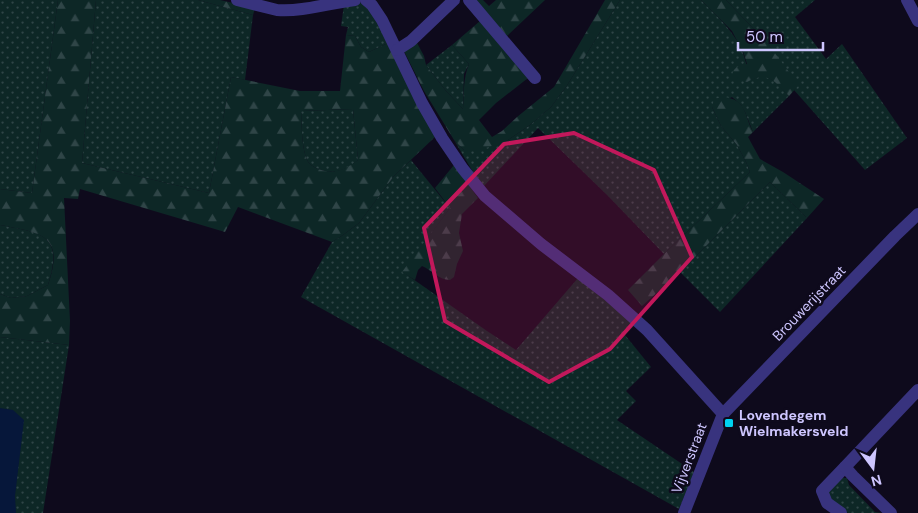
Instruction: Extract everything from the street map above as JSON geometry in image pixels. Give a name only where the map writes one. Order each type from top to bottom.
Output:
[{"type":"street","points":[[237,0],[277,10],[309,8],[355,0]]},
{"type":"street","points":[[366,0],[379,15],[422,103],[442,138],[463,169],[485,196],[541,244],[608,295],[648,330],[723,414]]},
{"type":"street","points":[[397,50],[411,40],[454,0]]},
{"type":"street","points":[[469,0],[535,78]]},
{"type":"street","points":[[908,0],[918,21]]},
{"type":"street","name":"Brouwerijstraat","points":[[723,414],[918,214]]},
{"type":"street","points":[[841,513],[827,503],[822,491],[918,390]]},
{"type":"street","name":"Vijverstraat","points":[[684,513],[723,414]]},
{"type":"street","points":[[846,466],[853,476],[891,513]]},
{"type":"highlighted area","points":[[574,133],[654,170],[692,257],[610,349],[549,382],[445,321],[424,228],[504,144]]},
{"type":"green space","points":[[0,0],[58,0],[32,193],[0,189]]},
{"type":"green space","points":[[58,0],[96,0],[82,163],[209,193],[231,77],[300,91],[340,91],[346,35],[355,36],[361,47],[369,52],[388,43],[436,136],[394,176],[359,223],[332,242],[238,207],[225,232],[80,189],[78,199],[64,198],[70,321],[69,345],[0,337],[0,294],[11,298],[27,296],[48,285],[53,268],[54,256],[51,246],[46,239],[38,234],[0,225],[0,189],[32,193]],"holes":[[[353,109],[358,160],[339,171],[323,171],[311,165],[305,155],[301,111]]]},
{"type":"green space","points":[[96,0],[198,0],[253,15],[245,80],[231,77],[209,193],[82,163]]},
{"type":"green space","points":[[198,0],[220,0],[255,8],[253,15]]},
{"type":"green space","points":[[476,0],[483,0],[489,6],[496,0],[545,0],[507,36]]},
{"type":"green space","points":[[605,0],[620,0],[566,87],[551,107],[530,125],[505,142],[476,151],[464,150],[454,140],[424,91],[404,51],[416,41],[424,56],[426,65],[463,109],[465,80],[469,64],[452,45],[480,21],[528,78],[496,103],[479,120],[492,137],[502,131],[554,87]]},
{"type":"green space","points":[[620,0],[701,0],[728,28],[739,44],[747,65],[746,82],[760,77],[770,78],[789,96],[753,132],[741,105],[732,97],[712,107],[721,126],[737,145],[750,172],[664,254],[538,128],[484,186],[473,172],[454,140],[464,150],[505,142],[530,125],[551,107],[566,87]]},
{"type":"green space","points":[[701,0],[726,0],[768,44],[798,84],[789,96],[775,82],[766,77],[760,77],[747,82],[731,78],[736,68],[747,64],[744,54],[732,31]]},
{"type":"green space","points":[[726,0],[815,0],[795,17],[826,59],[842,44],[907,138],[865,170],[794,90],[797,86],[768,44]]},
{"type":"green space","points":[[356,2],[365,4],[370,9],[388,43],[369,52],[361,47],[355,36],[346,35],[348,27],[341,26],[344,5]]},
{"type":"green space","points":[[452,45],[469,64],[464,74],[463,109],[426,65]]},
{"type":"green space","points":[[723,97],[737,101],[744,109],[753,132],[748,137],[760,159],[824,199],[807,218],[770,182],[680,272],[642,306],[628,290],[750,172],[737,145],[721,126],[712,107],[714,99]]},
{"type":"green space","points":[[353,109],[358,160],[339,171],[323,171],[311,165],[305,155],[301,111]]},
{"type":"green space","points":[[411,160],[450,208],[403,272],[516,350],[578,278],[635,325],[625,335],[651,367],[626,391],[636,401],[617,420],[694,472],[679,509],[301,297],[332,242],[359,223],[394,176]]},
{"type":"green space","points":[[454,165],[478,198],[462,214],[459,233],[463,251],[454,277],[450,280],[442,278],[422,266],[418,270],[415,280],[402,272],[450,208],[435,188]]},
{"type":"green space","points":[[770,182],[807,218],[720,312],[680,272]]},
{"type":"green space","points":[[0,225],[38,234],[46,239],[51,246],[53,255],[48,285],[27,296],[11,298],[0,294]]},
{"type":"green space","points":[[0,337],[69,345],[43,513],[0,513]]},
{"type":"green space","points":[[841,478],[847,478],[849,485],[875,512],[882,513],[848,513],[829,499],[827,492]]},
{"type":"water","points":[[0,408],[13,410],[24,420],[15,496],[16,513],[0,513]]},
{"type":"place","name":"Lovendegem Wielmakersveld","points":[[729,423]]}]
